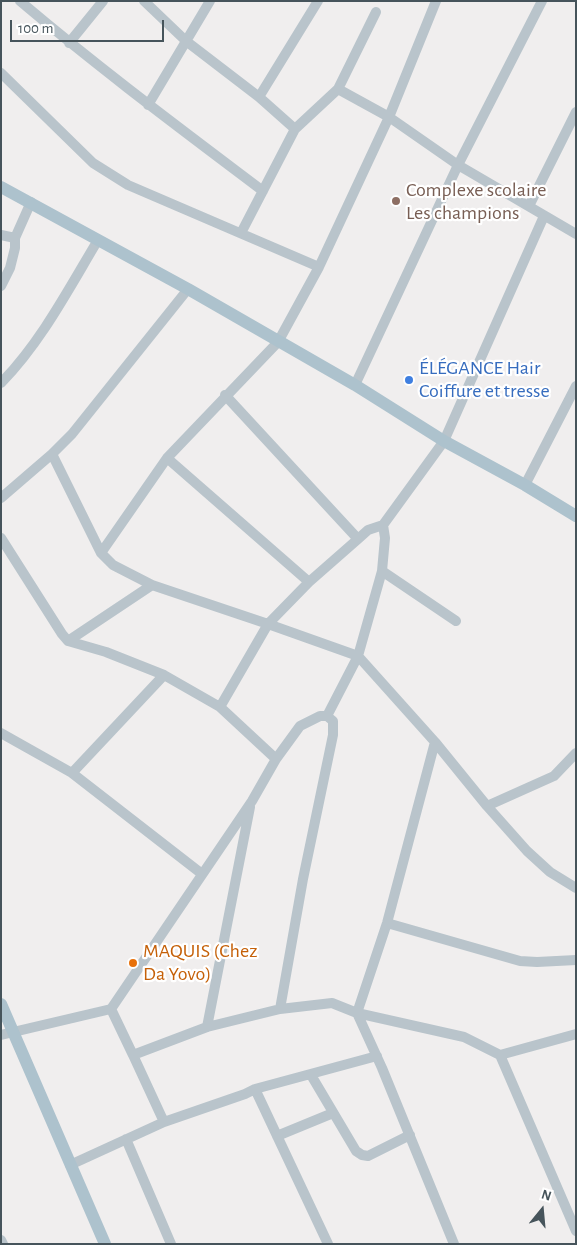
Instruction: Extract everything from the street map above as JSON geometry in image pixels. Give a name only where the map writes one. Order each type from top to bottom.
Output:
[{"type":"main road","points":[[1,187],[188,289],[355,385],[444,441],[526,485],[576,516]]},
{"type":"main road","points":[[1,1004],[7,1033],[70,1165],[104,1243]]},
{"type":"street","points":[[20,1],[69,43],[148,105],[263,191]]},
{"type":"street","points":[[69,43],[103,1]]},
{"type":"street","points":[[144,1],[186,41],[259,97],[295,129]]},
{"type":"street","points":[[148,105],[210,1]]},
{"type":"street","points":[[259,97],[318,1]]},
{"type":"street","points":[[101,553],[167,458],[225,395],[278,342],[319,267],[389,117],[436,1]]},
{"type":"street","points":[[355,385],[458,165],[542,1]]},
{"type":"street","points":[[241,233],[295,129],[338,89],[376,12]]},
{"type":"street","points":[[1,72],[93,163],[128,185],[319,267]]},
{"type":"street","points":[[338,89],[389,117],[458,165],[576,234]]},
{"type":"street","points":[[529,206],[576,112]]},
{"type":"street","points":[[1,286],[10,268],[15,248],[15,238],[31,202]]},
{"type":"street","points":[[220,706],[268,624],[309,582],[368,530],[383,525],[444,441],[544,216]]},
{"type":"street","points":[[1,235],[15,238]]},
{"type":"street","points":[[1,383],[16,368],[46,327],[98,240]]},
{"type":"street","points":[[1,498],[72,434],[188,289]]},
{"type":"street","points":[[526,485],[576,386]]},
{"type":"street","points":[[225,395],[358,539]]},
{"type":"street","points":[[52,454],[101,553],[113,565],[152,585],[358,656],[436,742],[486,806],[527,851],[550,872],[576,888]]},
{"type":"street","points":[[167,458],[309,582]]},
{"type":"street","points":[[327,716],[358,656],[382,571],[385,538],[383,525]]},
{"type":"street","points":[[1,538],[68,641],[106,652],[164,675],[220,706],[276,759]]},
{"type":"street","points":[[382,571],[456,620]]},
{"type":"street","points":[[68,641],[152,585]]},
{"type":"street","points":[[72,773],[164,675]]},
{"type":"street","points":[[7,1033],[111,1009],[252,801],[276,759],[300,726],[320,716],[327,716],[333,721],[333,735],[303,879],[280,1008]]},
{"type":"street","points":[[1,733],[72,773],[202,874]]},
{"type":"street","points":[[436,742],[388,923],[357,1013],[377,1056],[454,1244]]},
{"type":"street","points":[[486,806],[554,776],[576,753]]},
{"type":"street","points":[[207,1026],[252,801]]},
{"type":"street","points":[[388,923],[520,960],[537,962],[576,960]]},
{"type":"street","points":[[133,1055],[207,1026],[280,1008],[332,1003],[357,1013],[464,1036],[500,1054],[576,1231]]},
{"type":"street","points":[[111,1009],[164,1122]]},
{"type":"street","points":[[500,1054],[576,1034]]},
{"type":"street","points":[[70,1165],[164,1122],[255,1089],[377,1056]]},
{"type":"street","points":[[311,1075],[356,1151],[362,1155],[368,1156],[410,1135]]},
{"type":"street","points":[[255,1089],[328,1244]]},
{"type":"street","points":[[277,1136],[333,1113]]},
{"type":"street","points":[[126,1139],[171,1244]]},
{"type":"street","points":[[1,1240],[3,1244]]},
{"type":"place","name":"Complexe scolaire Les champions","points":[[396,201]]},
{"type":"place","name":"ÉLÉGANCE Hair Coiffure et tresse","points":[[409,380]]},
{"type":"place","name":"MAQUIS (Chez Da Yovo)","points":[[133,963]]}]
